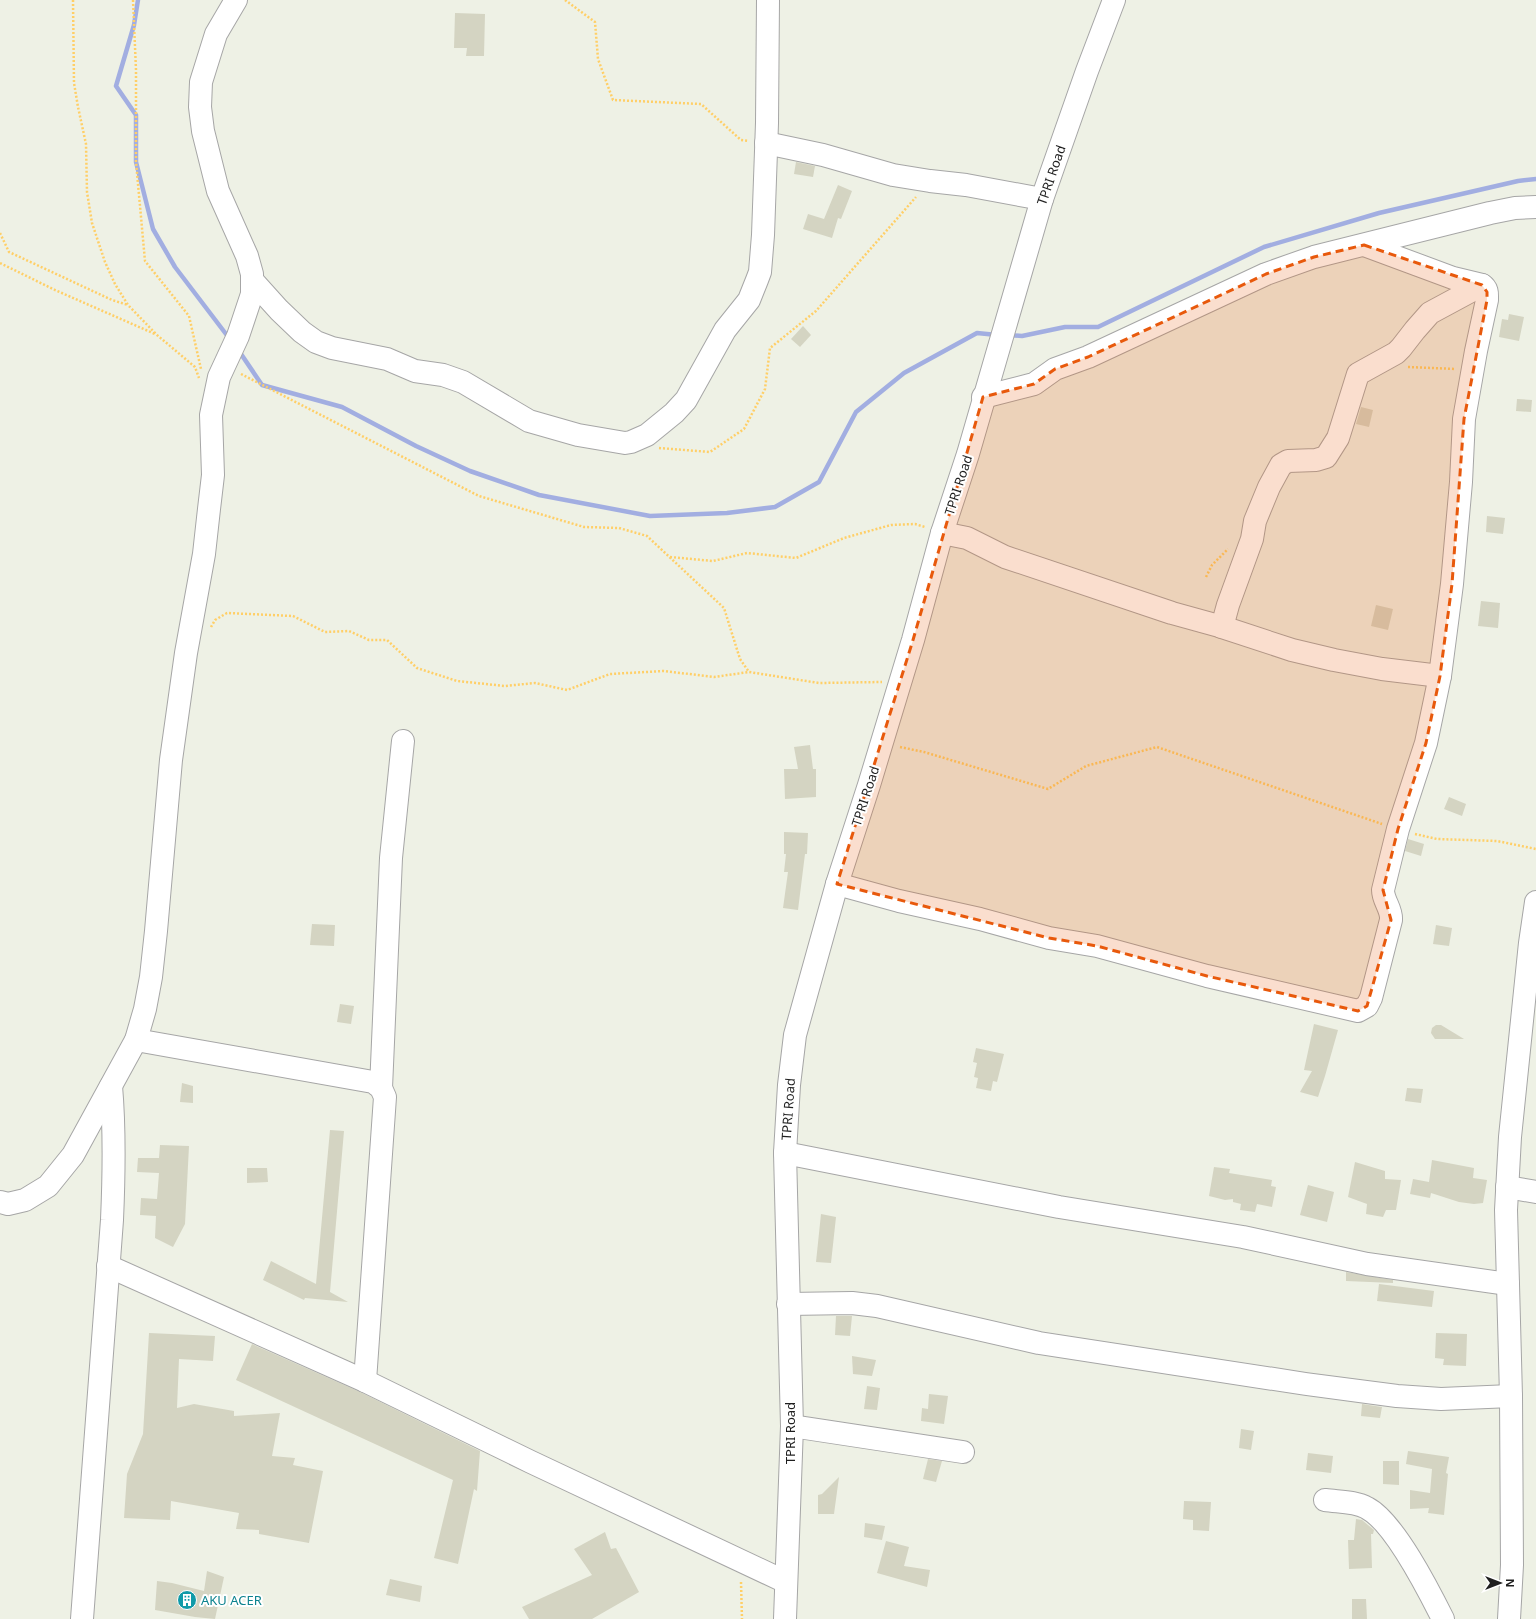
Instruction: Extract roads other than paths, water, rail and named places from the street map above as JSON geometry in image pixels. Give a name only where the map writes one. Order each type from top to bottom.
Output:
[{"type":"street","points":[[0,1202],[8,1204],[26,1200],[48,1186],[73,1155],[136,1040],[145,1009],[151,976],[171,760],[186,653],[204,554],[213,475],[211,415],[220,377],[247,311],[252,294],[252,280],[248,256],[218,191],[203,131],[200,107],[201,82],[216,34],[236,0]]},
{"type":"street","points":[[252,280],[279,310],[302,332],[316,342],[332,348],[388,359],[416,371],[444,375],[463,382],[529,421],[578,435],[617,443],[632,442],[647,435],[674,413],[686,400],[725,330],[749,300],[760,272],[763,235],[766,143],[768,0]]},
{"type":"street","name":"TPRI Road","points":[[785,1619],[792,1426],[785,1153],[789,1086],[795,1035],[837,884],[882,744],[942,533],[968,454],[983,397],[1042,199],[1087,71],[1114,0]]},
{"type":"street","points":[[766,143],[823,155],[893,175],[966,185],[1042,199]]},
{"type":"street","points":[[983,397],[1034,384],[1055,369],[1088,357],[1266,274],[1314,257],[1496,212],[1515,208],[1536,207]]},
{"type":"street","points":[[837,884],[899,902],[980,919],[1049,938],[1097,946],[1207,976],[1358,1011],[1367,1006],[1371,998],[1391,920],[1392,913],[1384,899],[1384,890],[1398,829],[1426,743],[1440,676],[1452,584],[1461,482],[1464,419],[1472,370],[1488,292],[1482,285],[1453,278],[1364,245]]},
{"type":"street","points":[[1222,627],[1228,605],[1252,539],[1255,521],[1269,487],[1281,465],[1288,460],[1316,460],[1326,457],[1338,438],[1358,374],[1396,353],[1430,313],[1482,285]]},
{"type":"street","points":[[942,533],[967,538],[1005,557],[1172,613],[1222,627],[1292,650],[1334,660],[1440,676]]},
{"type":"street","points":[[365,1381],[385,1097],[381,1088],[391,858],[403,741]]},
{"type":"street","points":[[1509,1619],[1512,1565],[1506,1210],[1513,1106],[1530,943],[1536,902]]},
{"type":"street","points":[[136,1040],[373,1082],[381,1088]]},
{"type":"street","points":[[82,1619],[115,1169],[111,1086]]},
{"type":"street","points":[[785,1153],[1059,1207],[1243,1237],[1367,1264],[1508,1284]]},
{"type":"street","points":[[1507,1187],[1536,1192]]},
{"type":"street","points":[[108,1266],[365,1381],[531,1462],[786,1582]]},
{"type":"street","points":[[788,1304],[852,1303],[876,1306],[1039,1344],[1306,1384],[1397,1396],[1441,1399],[1510,1396]]},
{"type":"street","points":[[792,1426],[963,1452]]},
{"type":"street","points":[[1325,1500],[1352,1503],[1367,1507],[1378,1515],[1403,1547],[1443,1619]]},
{"type":"waterway","points":[[138,0],[134,25],[116,86],[136,115],[136,162],[153,229],[175,267],[229,338]]},
{"type":"waterway","points":[[1009,335],[1022,336],[1065,327],[1098,327],[1264,247],[1379,213],[1518,181],[1536,179]]},
{"type":"waterway","points":[[239,351],[262,385],[342,407],[416,446],[470,471],[539,495],[650,516],[727,513],[775,507],[819,482],[856,412],[904,373],[977,333],[997,335]]},
{"type":"place","name":"AKU ACER","points":[[187,1600]]}]
